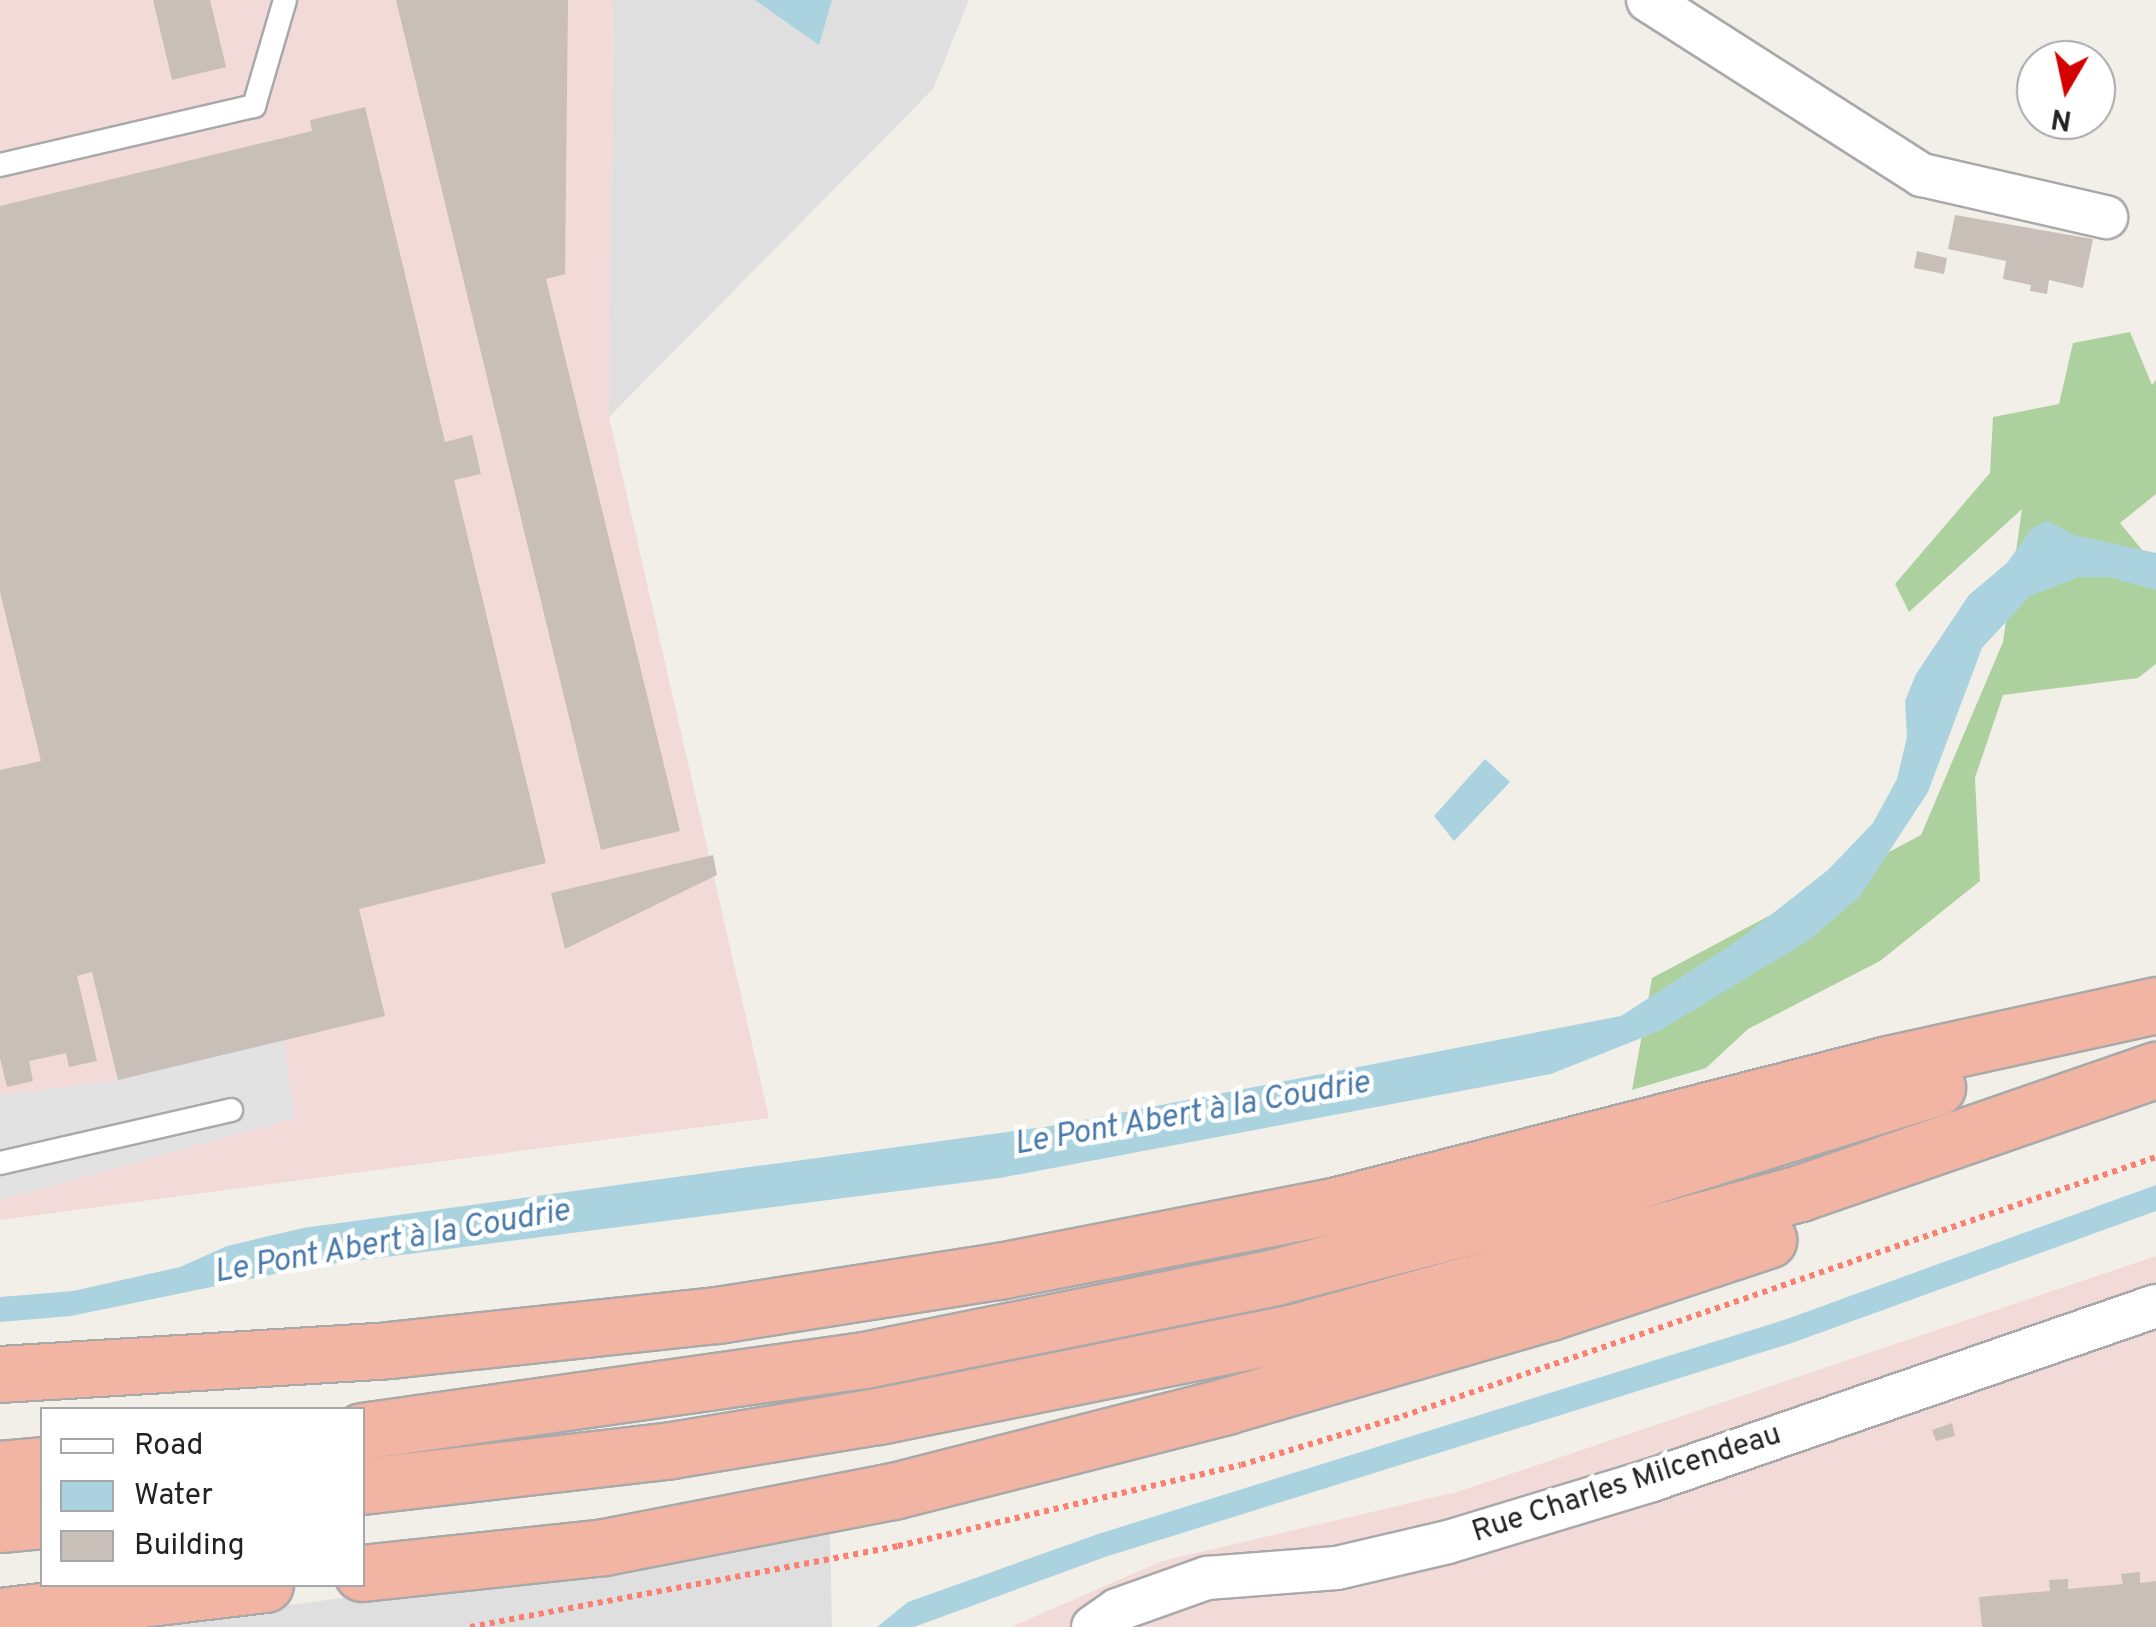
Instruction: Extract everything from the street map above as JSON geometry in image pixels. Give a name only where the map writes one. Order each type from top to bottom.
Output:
[{"type":"highway","points":[[0,1374],[389,1350],[716,1314],[999,1271],[1337,1205],[1888,1064],[2156,1006]]},
{"type":"highway","points":[[365,1432],[864,1360],[1275,1277],[1762,1144],[2156,1006]]},
{"type":"highway","points":[[365,1486],[840,1422],[1298,1331],[1800,1193],[2140,1076]]},
{"type":"highway","points":[[365,1573],[604,1547],[893,1491],[1226,1406],[1550,1312],[2038,1146],[2140,1076]]},
{"type":"highway","points":[[0,1470],[40,1465]]},
{"type":"highway","points":[[0,1524],[40,1520]]},
{"type":"highway","points":[[0,1616],[240,1587]]},
{"type":"street","points":[[1648,0],[1922,175],[2106,217]]},
{"type":"street","name":"Rue Charles Milcendeau","points":[[1092,1627],[1134,1602],[1206,1578],[1336,1568],[1466,1536],[1780,1438],[2156,1306]]},
{"type":"lane","points":[[0,165],[254,106],[285,0]]},
{"type":"lane","points":[[0,1163],[231,1110]]},
{"type":"shaded area","points":[[0,0],[613,0],[609,417],[769,1118],[0,1220]]},
{"type":"shaded area","points":[[613,0],[969,0],[933,89],[609,417]]},
{"type":"shaded area","points":[[284,1040],[295,1118],[0,1200],[0,1095],[118,1080]]},
{"type":"shaded area","points":[[2156,1256],[2156,1627],[1011,1627],[1162,1561],[1457,1492]]},
{"type":"shaded area","points":[[830,1531],[832,1627],[129,1627]]},
{"type":"green space","points":[[2130,332],[2152,385],[2156,380],[2156,494],[2120,523],[2156,567],[2156,664],[2138,678],[2003,695],[1975,778],[1980,881],[1880,961],[1748,1029],[1706,1068],[1632,1090],[1652,978],[1921,835],[2003,642],[2022,509],[1909,612],[1895,584],[1990,473],[1993,417],[2059,404],[2073,343]]},
{"type":"water","points":[[755,0],[832,0],[819,45]]},
{"type":"water","name":"Le Pont Abert à la Coudrie","points":[[2048,521],[2074,535],[2156,553],[2156,590],[2110,577],[2079,577],[2030,596],[1982,648],[1928,792],[1860,896],[1811,939],[1659,1031],[1551,1074],[1000,1178],[308,1267],[71,1316],[0,1322],[0,1297],[73,1291],[180,1267],[227,1246],[303,1228],[1058,1125],[1621,1016],[1740,939],[1828,870],[1873,823],[1897,779],[1907,737],[1905,701],[1916,674],[1969,595],[2007,563],[2032,528]]},
{"type":"water","points":[[1485,759],[1510,782],[1454,841],[1434,816]]},
{"type":"water","points":[[2156,1185],[2156,1211],[1792,1343],[1105,1557],[914,1627],[877,1627],[908,1602],[1098,1534],[1784,1320]]},
{"type":"building","points":[[153,0],[210,0],[226,67],[172,80]]},
{"type":"building","points":[[396,0],[568,0],[565,274],[546,279],[680,831],[601,850]]},
{"type":"building","points":[[365,107],[445,442],[472,435],[481,474],[454,480],[546,863],[359,909],[385,1016],[118,1080],[92,972],[77,976],[97,1061],[69,1067],[66,1053],[29,1061],[33,1081],[7,1087],[0,1058],[0,770],[41,761],[0,592],[0,206],[312,131],[310,120]]},
{"type":"building","points":[[1955,215],[2093,239],[2083,288],[2049,280],[2047,294],[2030,291],[2031,285],[2003,279],[2006,261],[1948,249]]},
{"type":"building","points":[[1917,251],[1947,258],[1944,274],[1914,268]]},
{"type":"building","points":[[713,855],[717,875],[565,949],[551,893]]},
{"type":"building","points":[[1952,1423],[1955,1436],[1936,1441],[1932,1430]]},
{"type":"building","points":[[2140,1572],[2140,1583],[2156,1581],[2156,1627],[1982,1627],[1979,1597],[2050,1591],[2049,1580],[2068,1579],[2068,1589],[2123,1584],[2121,1574]]}]
